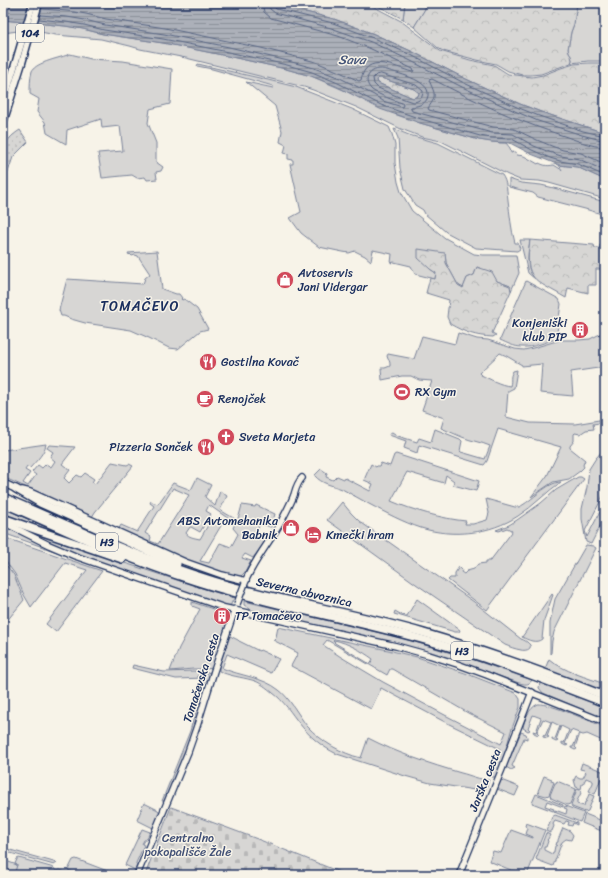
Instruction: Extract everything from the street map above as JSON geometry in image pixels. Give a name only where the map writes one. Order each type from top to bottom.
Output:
[{"type":"highway","points":[[16,489],[40,503],[172,562],[202,573],[213,581]]},
{"type":"highway","name":"Severna obvoznica","points":[[3,497],[137,554],[213,581],[431,635],[535,670],[605,696]]},
{"type":"highway","name":"Severna obvoznica","points":[[3,503],[100,545],[189,579],[256,599],[383,629],[451,648],[532,675],[605,703]]},
{"type":"highway","points":[[3,518],[141,566],[153,566]]},
{"type":"main road","name":"104","points":[[3,123],[19,62],[32,3]]},
{"type":"main road","name":"104","points":[[3,104],[39,3]]},
{"type":"main road","points":[[3,483],[16,489]]},
{"type":"street","points":[[16,489],[30,492],[185,562],[245,582]]},
{"type":"street","name":"Tomačevska cesta","points":[[137,875],[198,726],[214,671],[245,582],[260,553],[282,519],[295,492]]},
{"type":"street","points":[[3,522],[75,556],[221,606],[236,607],[413,651],[456,664],[532,692],[605,722]]},
{"type":"street","name":"Jarška cesta","points":[[459,875],[532,692]]},
{"type":"green space","points":[[269,3],[362,3],[370,5],[401,21],[440,51],[494,65],[508,74],[532,77],[543,75],[574,64],[605,63],[605,133],[520,104],[374,34],[334,19]]},
{"type":"green space","points":[[369,3],[405,3],[403,19],[382,8]]},
{"type":"green space","points":[[405,3],[426,3],[425,9],[414,27],[403,19]]},
{"type":"green space","points":[[426,3],[577,3],[568,49],[572,60],[571,63],[541,74],[522,75],[508,71],[496,64],[443,51],[414,27],[425,9]]},
{"type":"green space","points":[[577,3],[605,3],[605,61],[571,63],[572,60],[568,49]]},
{"type":"green space","points":[[3,20],[21,22],[18,31],[3,33]]},
{"type":"green space","points":[[37,23],[65,26],[103,34],[163,43],[286,69],[311,76],[420,123],[479,140],[506,143],[510,148],[511,153],[516,152],[517,155],[524,156],[538,164],[539,163],[546,166],[554,165],[562,170],[559,165],[577,167],[605,180],[605,199],[549,183],[520,180],[441,141],[422,137],[401,129],[356,107],[304,87],[101,39],[56,35],[35,31]]},
{"type":"green space","points":[[70,54],[91,59],[123,61],[172,69],[170,104],[150,109],[148,123],[156,143],[156,162],[163,167],[161,171],[156,172],[157,179],[147,180],[145,177],[137,178],[132,175],[102,178],[98,153],[123,151],[120,126],[102,128],[101,119],[67,130],[66,144],[47,133],[45,122],[37,112],[39,99],[30,94],[30,79],[32,71],[38,65]]},
{"type":"green space","points":[[198,64],[296,87],[352,109],[389,127],[395,145],[395,163],[398,182],[401,192],[412,211],[445,238],[474,254],[516,255],[519,273],[511,291],[510,286],[497,281],[477,267],[474,275],[467,278],[463,288],[458,285],[446,263],[445,253],[430,269],[436,273],[435,279],[415,274],[411,266],[394,262],[391,263],[392,254],[373,250],[371,261],[355,251],[349,253],[319,247],[301,233],[290,218],[301,212],[290,164],[293,164],[293,160],[288,159],[288,154],[284,153],[286,145],[280,142],[282,131],[275,106],[246,82],[273,88],[273,86],[197,66]]},
{"type":"green space","points":[[378,78],[414,89],[420,93],[418,96],[413,98],[378,83]]},
{"type":"green space","points":[[394,129],[438,143],[502,175],[505,181],[515,243],[518,243],[520,249],[517,251],[476,248],[446,232],[425,214],[423,210],[415,205],[405,189],[400,168],[398,138]]},
{"type":"green space","points":[[20,130],[28,142],[13,157],[3,187],[3,149],[10,138]]},
{"type":"green space","points":[[509,179],[521,183],[554,188],[605,202],[605,215],[538,197],[533,193],[509,187]]},
{"type":"green space","points":[[520,240],[530,240],[528,265],[535,279],[528,273]]},
{"type":"green space","points":[[530,240],[594,245],[595,248],[600,248],[600,245],[603,245],[603,269],[596,269],[596,285],[588,285],[588,293],[568,288],[566,298],[546,287],[534,277],[530,271]]},
{"type":"green space","points":[[418,249],[445,253],[446,263],[458,285],[463,288],[467,278],[474,275],[477,267],[492,272],[497,281],[510,286],[511,291],[492,333],[496,335],[493,337],[476,335],[450,324],[447,317],[449,300],[426,293],[430,278],[435,279],[436,273],[418,258]]},
{"type":"green space","points":[[157,251],[162,289],[179,294],[182,300],[184,299],[197,309],[208,329],[200,331],[178,349],[169,348],[131,330],[85,323],[61,316],[59,310],[67,279],[143,284],[145,278],[150,274],[138,256],[132,256],[128,253]]},
{"type":"green space","points":[[526,281],[559,299],[561,304],[556,339],[535,346],[519,347],[500,340]]},
{"type":"green space","points":[[604,332],[605,367],[571,372],[573,396],[540,393],[542,364],[522,366],[500,353],[479,373],[495,382],[510,386],[512,373],[513,371],[517,370],[514,388],[508,391],[506,417],[530,423],[575,424],[605,419],[605,422],[593,424],[594,429],[586,430],[580,434],[574,434],[574,441],[570,448],[585,460],[583,465],[584,467],[569,479],[553,482],[531,497],[547,476],[561,447],[498,429],[487,461],[484,465],[419,445],[417,453],[404,448],[406,441],[389,435],[392,432],[398,436],[417,442],[419,438],[431,442],[435,429],[460,439],[462,441],[461,452],[485,459],[490,446],[441,428],[444,418],[422,410],[432,381],[419,380],[411,376],[402,376],[382,380],[381,368],[390,366],[390,361],[387,356],[388,354],[414,359],[422,336],[455,344],[458,333],[477,339],[488,340],[515,349],[524,350],[560,340],[590,339]]},
{"type":"green space","points":[[46,444],[40,457],[30,468],[27,467],[25,470],[30,473],[23,483],[28,486],[36,475],[32,472],[38,465],[42,468],[46,464],[51,467],[55,461],[50,457],[53,452],[47,448],[49,445],[75,447],[62,464],[70,470],[64,478],[69,483],[77,475],[81,477],[85,473],[94,479],[92,482],[95,484],[112,462],[127,465],[129,464],[133,466],[92,517],[3,477],[4,450]]},
{"type":"green space","points":[[605,448],[605,492],[585,531],[587,537],[600,512],[603,513],[605,511],[605,516],[591,544],[586,542],[582,519],[582,509],[589,469]]},
{"type":"green space","points":[[396,454],[479,481],[476,491],[453,485],[454,481],[446,475],[444,483],[407,472],[391,501],[428,514],[466,521],[465,524],[473,524],[487,520],[489,513],[486,499],[519,507],[550,485],[561,482],[524,512],[496,527],[471,532],[446,533],[421,528],[408,523],[382,511],[342,489],[324,483],[315,476],[321,469],[327,473],[326,477],[333,480],[337,476],[344,479],[345,478],[370,491],[373,484],[364,480],[371,464],[376,467],[381,463],[390,466],[394,455]]},
{"type":"green space","points":[[578,477],[584,479],[487,610],[448,580],[450,578],[455,578],[455,573],[459,567],[462,570],[461,572],[464,574],[467,571],[474,569],[478,564],[490,561],[512,532],[507,528],[499,531],[496,530],[517,520],[556,490]]},
{"type":"green space","points":[[197,478],[211,485],[205,497],[215,506],[220,491],[227,496],[220,510],[235,519],[233,522],[209,505],[206,511],[211,514],[200,532],[190,527],[186,533],[192,537],[200,539],[211,520],[222,524],[200,561],[209,563],[220,543],[231,547],[238,534],[233,528],[239,516],[242,505],[255,507],[256,505],[275,514],[271,527],[260,523],[256,534],[265,542],[253,558],[245,554],[242,558],[251,561],[241,576],[207,568],[118,530],[121,525],[137,532],[154,506],[150,503],[151,501],[158,504],[173,483],[191,490]],"holes":[[[173,488],[189,495],[158,544],[150,541],[151,537],[145,533]]]},
{"type":"green space","points":[[342,502],[359,521],[474,602],[528,643],[530,648],[527,650],[522,650],[505,645],[416,584],[327,520]]},
{"type":"green space","points":[[3,508],[82,543],[3,516]]},
{"type":"green space","points":[[3,524],[74,558],[3,533]]},
{"type":"green space","points":[[14,524],[68,544],[234,598],[231,605],[226,606],[75,554]]},
{"type":"green space","points":[[3,537],[102,571],[56,632],[46,624],[87,570],[65,563],[31,607],[15,574],[3,558]]},
{"type":"green space","points":[[586,545],[596,548],[554,632],[550,654],[550,623],[555,599]]},
{"type":"green space","points":[[7,566],[14,575],[24,600],[3,627],[3,573]]},
{"type":"green space","points":[[552,594],[553,595],[544,620],[542,639],[535,641],[522,637]]},
{"type":"green space","points":[[417,599],[460,630],[459,632],[394,614],[395,611],[407,616]]},
{"type":"green space","points":[[244,601],[402,638],[474,660],[532,680],[528,684],[519,683],[453,660],[250,610],[244,605]]},
{"type":"green space","points":[[192,602],[219,611],[218,616],[227,622],[212,668],[170,671],[179,648],[200,609],[192,606]]},
{"type":"green space","points":[[278,627],[388,650],[417,657],[465,673],[516,693],[520,699],[520,707],[496,777],[491,777],[500,749],[381,688],[371,709],[291,666],[298,653],[273,640],[276,637]],"holes":[[[327,640],[387,675],[390,669],[392,669],[468,713],[506,732],[501,744],[383,682],[341,657],[323,645]],[[334,640],[355,648],[373,659],[370,664],[335,643],[333,641]]]},
{"type":"green space","points":[[230,636],[259,651],[260,650],[279,659],[271,673],[227,654],[222,668],[259,679],[279,690],[290,702],[307,726],[332,746],[361,758],[368,738],[390,749],[426,762],[489,780],[486,789],[481,791],[430,783],[337,754],[326,748],[307,732],[281,700],[266,687],[255,681],[219,671]]},
{"type":"green space","points":[[549,659],[568,671],[605,684],[605,692],[545,669]]},
{"type":"green space","points":[[133,665],[164,672],[205,672],[198,675],[198,677],[210,672],[188,745],[165,801],[162,801],[190,731],[205,678],[176,679],[132,668]]},
{"type":"green space","points":[[540,683],[605,708],[605,719],[543,693],[539,688]]},
{"type":"green space","points":[[538,704],[552,706],[605,727],[605,742],[587,734],[580,734],[575,747],[577,749],[575,750],[571,747],[573,747],[579,733],[571,730],[565,744],[568,745],[566,746],[562,744],[562,742],[564,743],[569,730],[561,726],[556,740],[558,741],[556,742],[552,740],[552,738],[555,739],[560,726],[552,722],[547,736],[549,737],[543,737],[543,735],[545,736],[551,722],[543,719],[537,732],[539,734],[538,735],[533,731],[536,732],[541,718],[533,715],[528,728],[530,730],[528,731],[523,728],[524,721],[530,711]]},
{"type":"green space","points":[[521,732],[526,734],[527,739],[524,738],[512,766],[515,768],[511,770],[506,767]]},
{"type":"green space","points":[[582,763],[602,771],[603,773],[595,794],[589,791],[593,781],[586,778],[581,789],[576,787],[574,780],[576,776],[583,778],[586,772],[580,769]]},
{"type":"green space","points":[[544,776],[552,779],[551,781],[554,782],[549,795],[546,796],[539,794],[538,791]]},
{"type":"green space","points":[[501,780],[519,787],[515,796],[497,789]]},
{"type":"green space","points":[[557,781],[576,789],[570,804],[567,805],[551,798],[550,795]]},
{"type":"green space","points":[[577,789],[582,791],[577,804],[584,806],[589,794],[594,796],[588,811],[585,812],[572,807],[571,805]]},
{"type":"green space","points":[[536,794],[563,805],[563,807],[547,801],[545,806],[554,809],[553,811],[532,803]]},
{"type":"green space","points":[[144,803],[158,810],[159,812],[159,819],[153,828],[137,820]]},
{"type":"green space","points":[[565,806],[584,813],[580,822],[554,812],[555,810],[566,814],[567,809],[564,808]]},
{"type":"green space","name":"Centralno pokopališče Žale","points":[[171,807],[260,840],[347,875],[145,875]]},
{"type":"green space","points":[[585,814],[605,822],[604,832],[582,823]]},
{"type":"green space","points":[[555,815],[577,823],[577,825],[573,823],[572,826],[568,825],[569,822],[566,821],[564,824],[555,821],[550,833],[546,831],[552,817]]},
{"type":"green space","points":[[526,823],[545,830],[527,875],[523,875],[489,861],[493,851],[501,853],[511,830],[533,838],[526,834],[528,828],[525,826]]},
{"type":"green space","points":[[563,828],[570,831],[573,835],[571,840],[566,839],[562,842],[553,866],[537,860],[536,859],[546,833],[550,835],[544,850],[552,854]]},
{"type":"green space","points":[[142,829],[150,832],[142,844],[144,845],[136,863],[137,865],[135,870],[125,865]]},
{"type":"green space","points":[[3,848],[57,863],[54,865],[3,851]]},
{"type":"green space","points":[[19,858],[54,868],[57,871],[60,870],[75,875],[13,875],[17,865],[15,864]]},
{"type":"green space","points":[[76,859],[118,875],[82,875],[68,870],[73,860]]},
{"type":"green space","points":[[3,860],[17,865],[14,875],[3,875]]},
{"type":"water","name":"Sava","points":[[3,3],[269,3],[334,19],[374,34],[520,104],[605,133],[605,180],[577,167],[559,165],[531,154],[510,143],[479,140],[397,115],[380,109],[336,86],[311,76],[286,69],[163,43],[103,34],[83,29],[3,20]],"holes":[[[378,78],[414,89],[419,93],[418,96],[413,98],[380,84],[377,80]]]},
{"type":"place","name":"Avtoservis Jani Vidergar","points":[[285,280]]},
{"type":"place","name":"Konjeniški klub PIP","points":[[580,330]]},
{"type":"place","name":"Gostilna Kovač","points":[[208,362]]},
{"type":"place","name":"RX Gym","points":[[402,392]]},
{"type":"place","name":"Renojček","points":[[205,399]]},
{"type":"place","name":"Sveta Marjeta","points":[[226,437]]},
{"type":"place","name":"Pizzeria Sonček","points":[[206,447]]},
{"type":"place","name":"ABS Avtomehanika Babnik","points":[[291,528]]},
{"type":"place","name":"Kmečki hram","points":[[313,535]]},
{"type":"place","name":"TP Tomačevo","points":[[222,616]]},
{"type":"district","name":"TOMAČEVO","points":[[140,306]]}]
